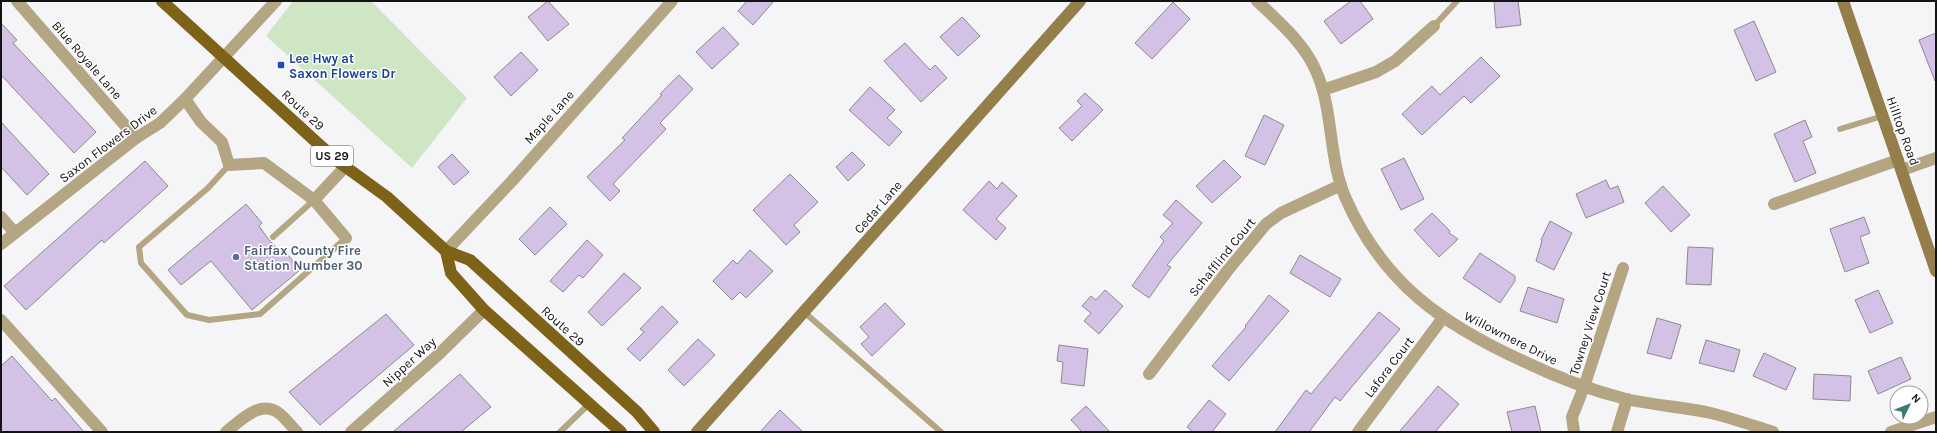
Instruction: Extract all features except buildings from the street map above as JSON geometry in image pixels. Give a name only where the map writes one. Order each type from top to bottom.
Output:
[{"type":"main road","name":"Route 29","points":[[162,1],[345,167],[386,197],[446,251],[470,260],[637,412],[654,432]]},
{"type":"main road","name":"Cedar Lane","points":[[697,432],[1079,1]]},
{"type":"main road","name":"Hilltop Road","points":[[1843,1],[1936,271]]},
{"type":"main road","points":[[446,251],[451,273],[484,310],[621,432]]},
{"type":"street","name":"Blue Royale Lane","points":[[17,1],[136,138]]},
{"type":"street","name":"Saxon Flowers Drive","points":[[1,244],[136,138],[160,123],[185,99],[223,56],[276,1]]},
{"type":"street","name":"Maple Lane","points":[[446,251],[512,180],[672,1]]},
{"type":"street","name":"Willowmere Drive","points":[[1257,1],[1300,45],[1310,58],[1316,70],[1323,90],[1341,185],[1359,227],[1375,252],[1392,273],[1442,318],[1491,347],[1552,375],[1584,387],[1627,399],[1708,412],[1773,432]]},
{"type":"street","points":[[1323,90],[1376,72],[1395,61],[1434,26]]},
{"type":"street","points":[[185,99],[201,122],[222,142],[229,165],[264,163],[314,200],[346,238]]},
{"type":"street","points":[[1774,204],[1900,165],[1936,158]]},
{"type":"street","points":[[314,200],[345,167]]},
{"type":"street","name":"Schafflind Court","points":[[1149,374],[1255,235],[1266,224],[1281,213],[1341,185]]},
{"type":"street","points":[[1,217],[15,233]]},
{"type":"street","name":"Towney View Court","points":[[1574,432],[1572,417],[1584,387],[1623,268]]},
{"type":"street","name":"Nipper Way","points":[[351,432],[439,354],[484,310]]},
{"type":"street","name":"Lafora Court","points":[[1358,432],[1442,318]]},
{"type":"street","points":[[3,327],[102,432]]},
{"type":"street","points":[[1617,432],[1627,399]]},
{"type":"street","points":[[226,432],[250,412],[266,408],[279,413],[297,432]]},
{"type":"street","points":[[1891,432],[1915,428],[1936,417]]},
{"type":"lane","points":[[1434,26],[1457,1]]},
{"type":"lane","points":[[1840,129],[1883,116]]},
{"type":"lane","points":[[229,165],[208,188],[139,247],[141,263],[187,315],[209,320],[260,314],[346,238]]},
{"type":"lane","points":[[273,237],[314,200]]},
{"type":"lane","points":[[804,312],[941,432]]},
{"type":"lane","points":[[560,432],[589,404]]},
{"type":"green space","points":[[293,1],[371,1],[467,98],[412,168],[266,36]]},
{"type":"place","name":"Lee Hwy at Saxon Flowers Dr","points":[[281,65]]},
{"type":"place","name":"Fairfax County Fire Station Number 30","points":[[236,257]]}]
